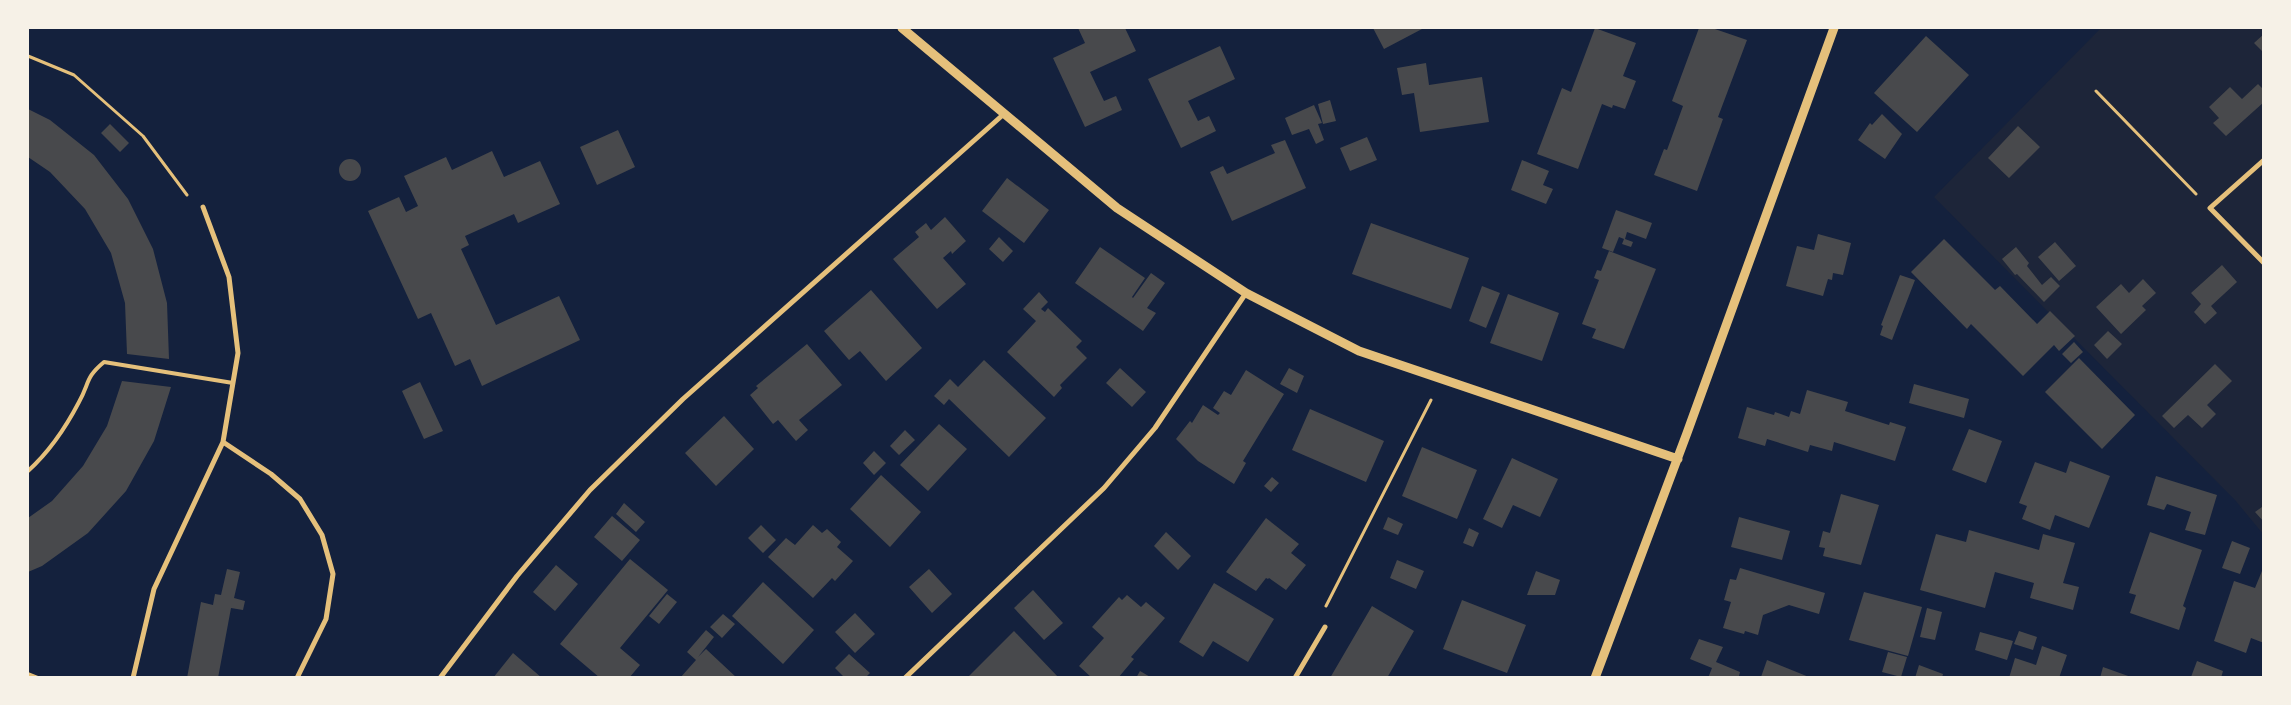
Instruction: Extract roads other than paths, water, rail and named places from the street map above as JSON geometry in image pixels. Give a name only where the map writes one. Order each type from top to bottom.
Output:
[{"type":"street","points":[[902,28],[1006,113],[1117,208],[1246,293],[1359,350],[1441,380],[1678,459]]},
{"type":"street","points":[[1595,678],[1678,459],[1834,28]]},
{"type":"street","points":[[440,678],[517,576],[590,490],[684,399],[1006,113]]},
{"type":"street","points":[[2264,160],[2210,208],[2264,263]]},
{"type":"street","points":[[133,678],[154,589],[223,442],[238,354],[229,277],[203,207]]},
{"type":"street","points":[[905,678],[1104,488],[1155,428],[1246,293]]},
{"type":"street","points":[[223,442],[271,474],[300,499],[322,535],[333,574],[326,620],[297,678]]},
{"type":"street","points":[[1295,678],[1325,627]]},
{"type":"lane","points":[[28,471],[63,431],[81,399],[90,374],[104,362],[233,383]]},
{"type":"lane","points":[[28,674],[38,678]]}]
